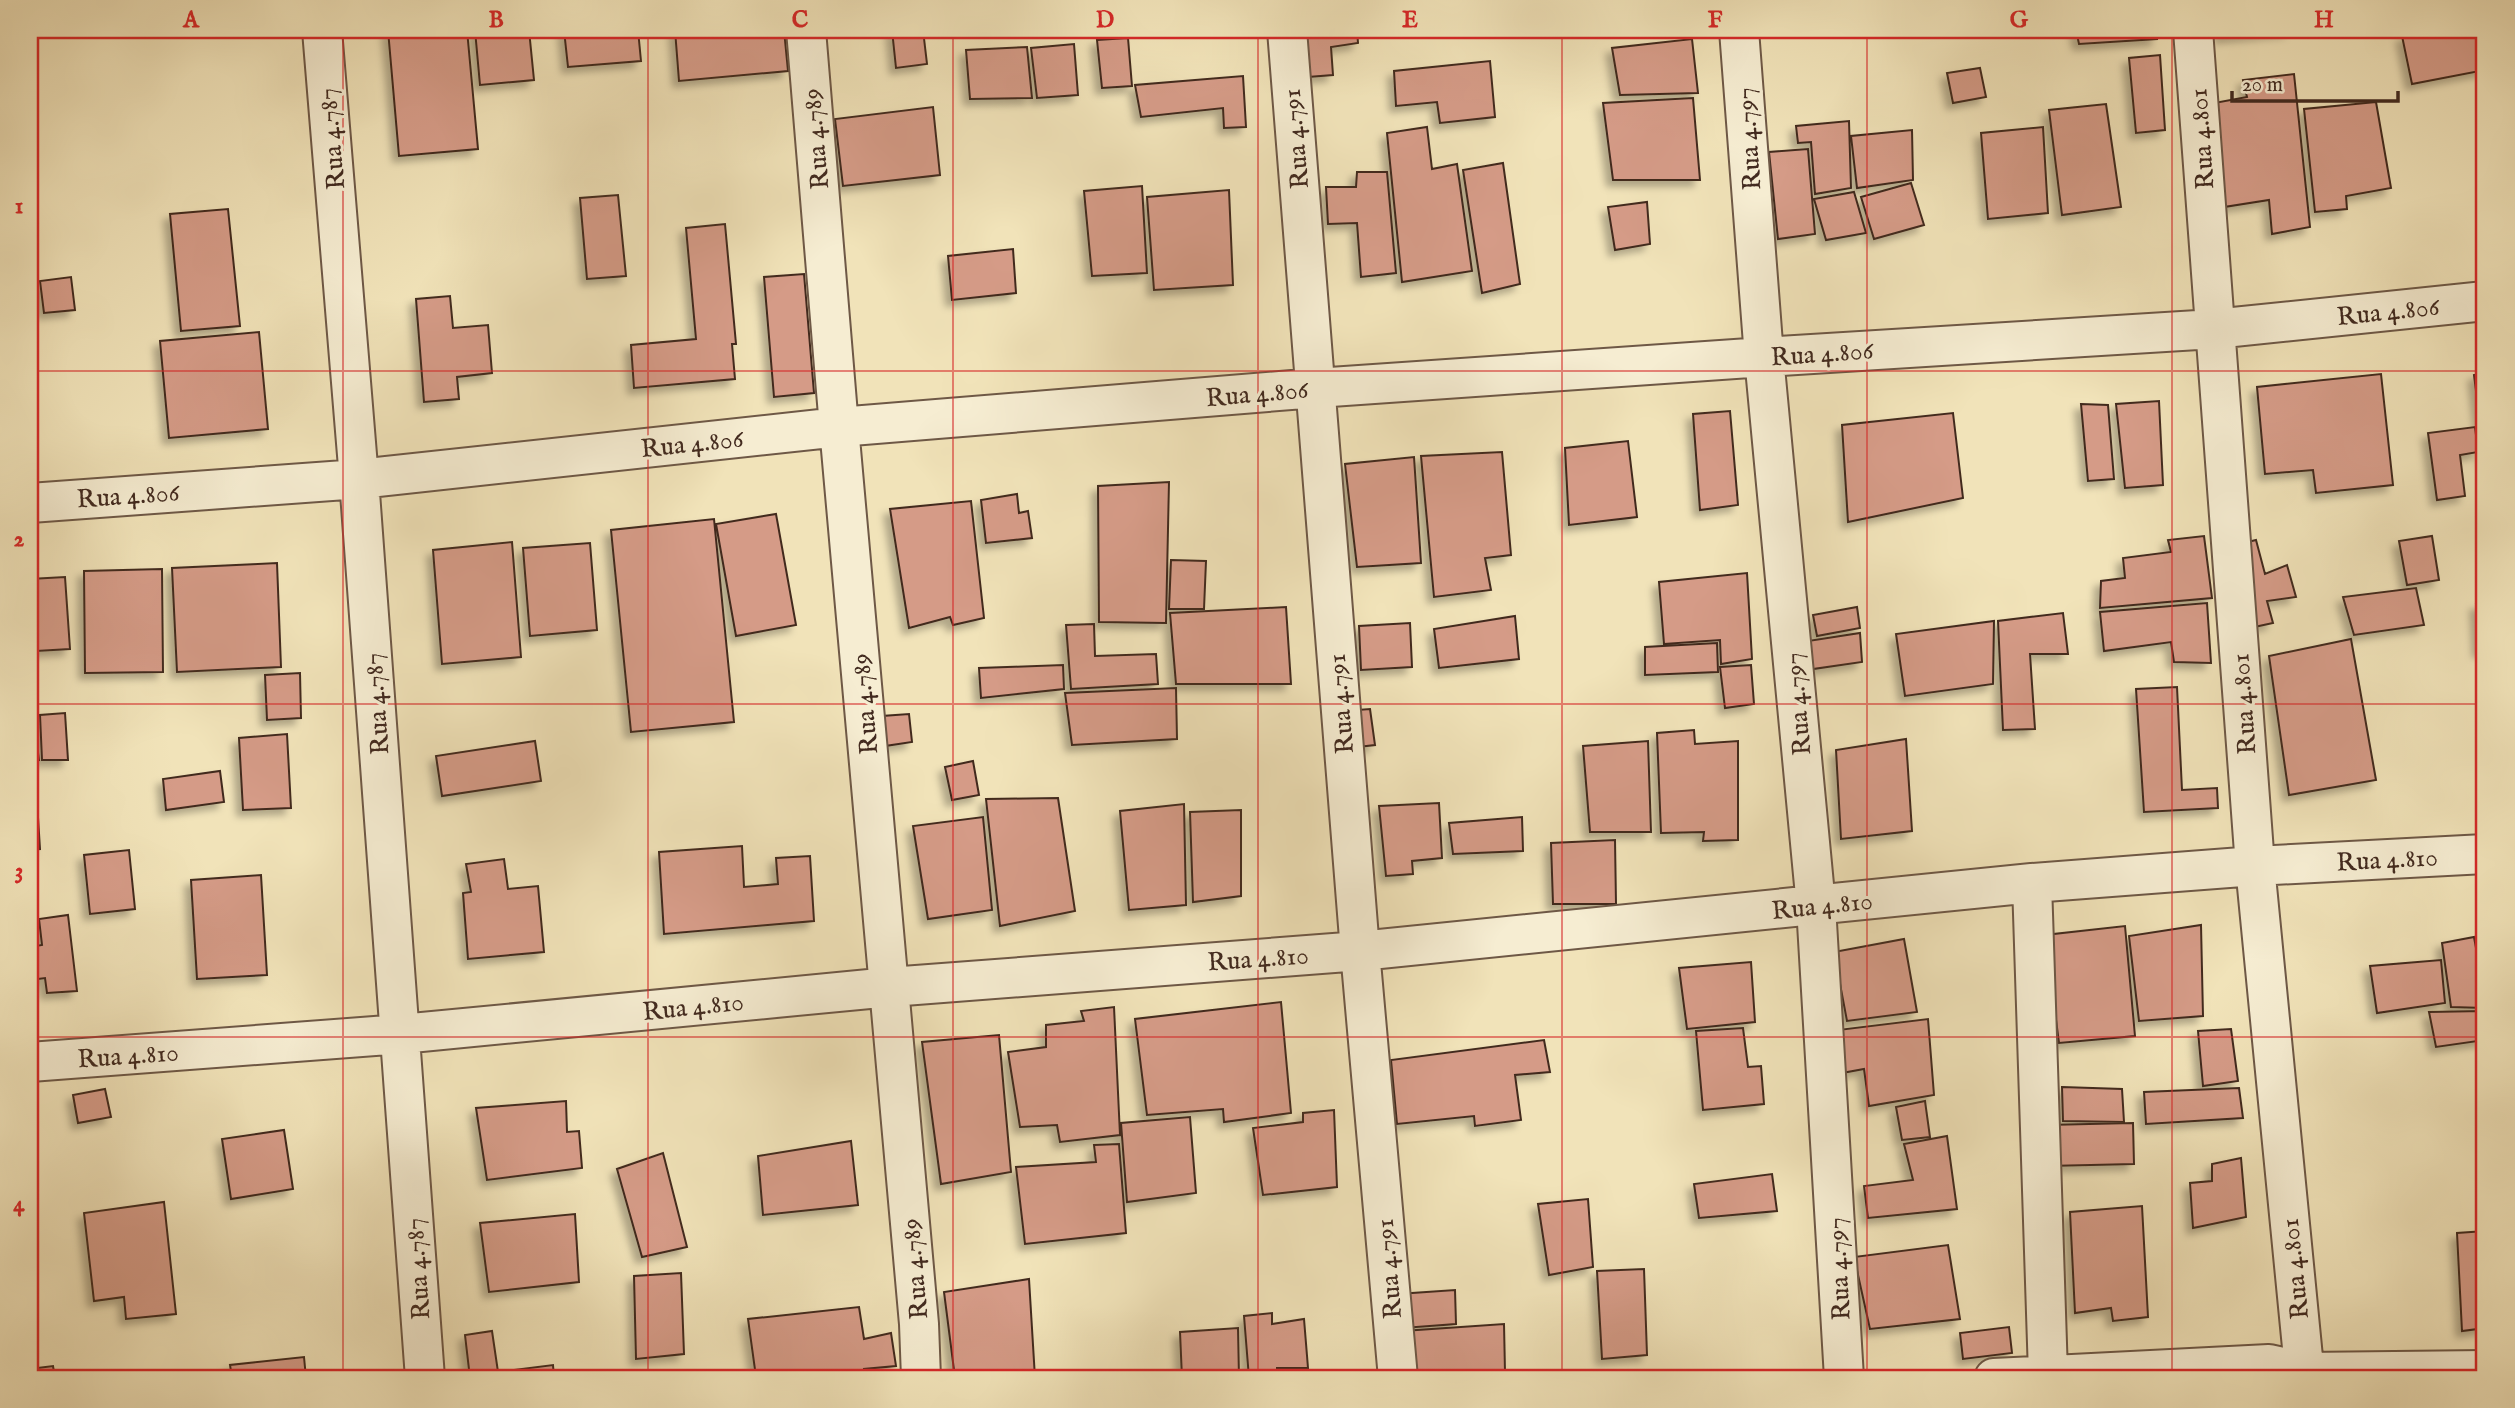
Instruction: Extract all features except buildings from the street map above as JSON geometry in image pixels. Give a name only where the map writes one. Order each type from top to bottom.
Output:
[{"type":"street","name":"Rua 4.787","points":[[323,30],[425,1378]]},
{"type":"street","name":"Rua 4.789","points":[[806,30],[919,1324],[920,1378]]},
{"type":"street","name":"Rua 4.791","points":[[1287,30],[1360,951],[1398,1378]]},
{"type":"street","name":"Rua 4.797","points":[[1739,30],[1764,357],[1816,906],[1844,1378]]},
{"type":"street","name":"Rua 4.801","points":[[2193,30],[2255,866],[2304,1375]]},
{"type":"street","name":"Rua 4.806","points":[[30,503],[359,479],[839,427],[1315,388],[2214,329],[2485,301]]},
{"type":"street","name":"Rua 4.810","points":[[30,1062],[401,1034],[890,987],[1360,951],[2032,883],[2255,866],[2485,854]]},
{"type":"street","points":[[2032,883],[2048,1374]]},
{"type":"street","points":[[1994,1378],[2269,1364],[2304,1375],[2485,1370]]}]
